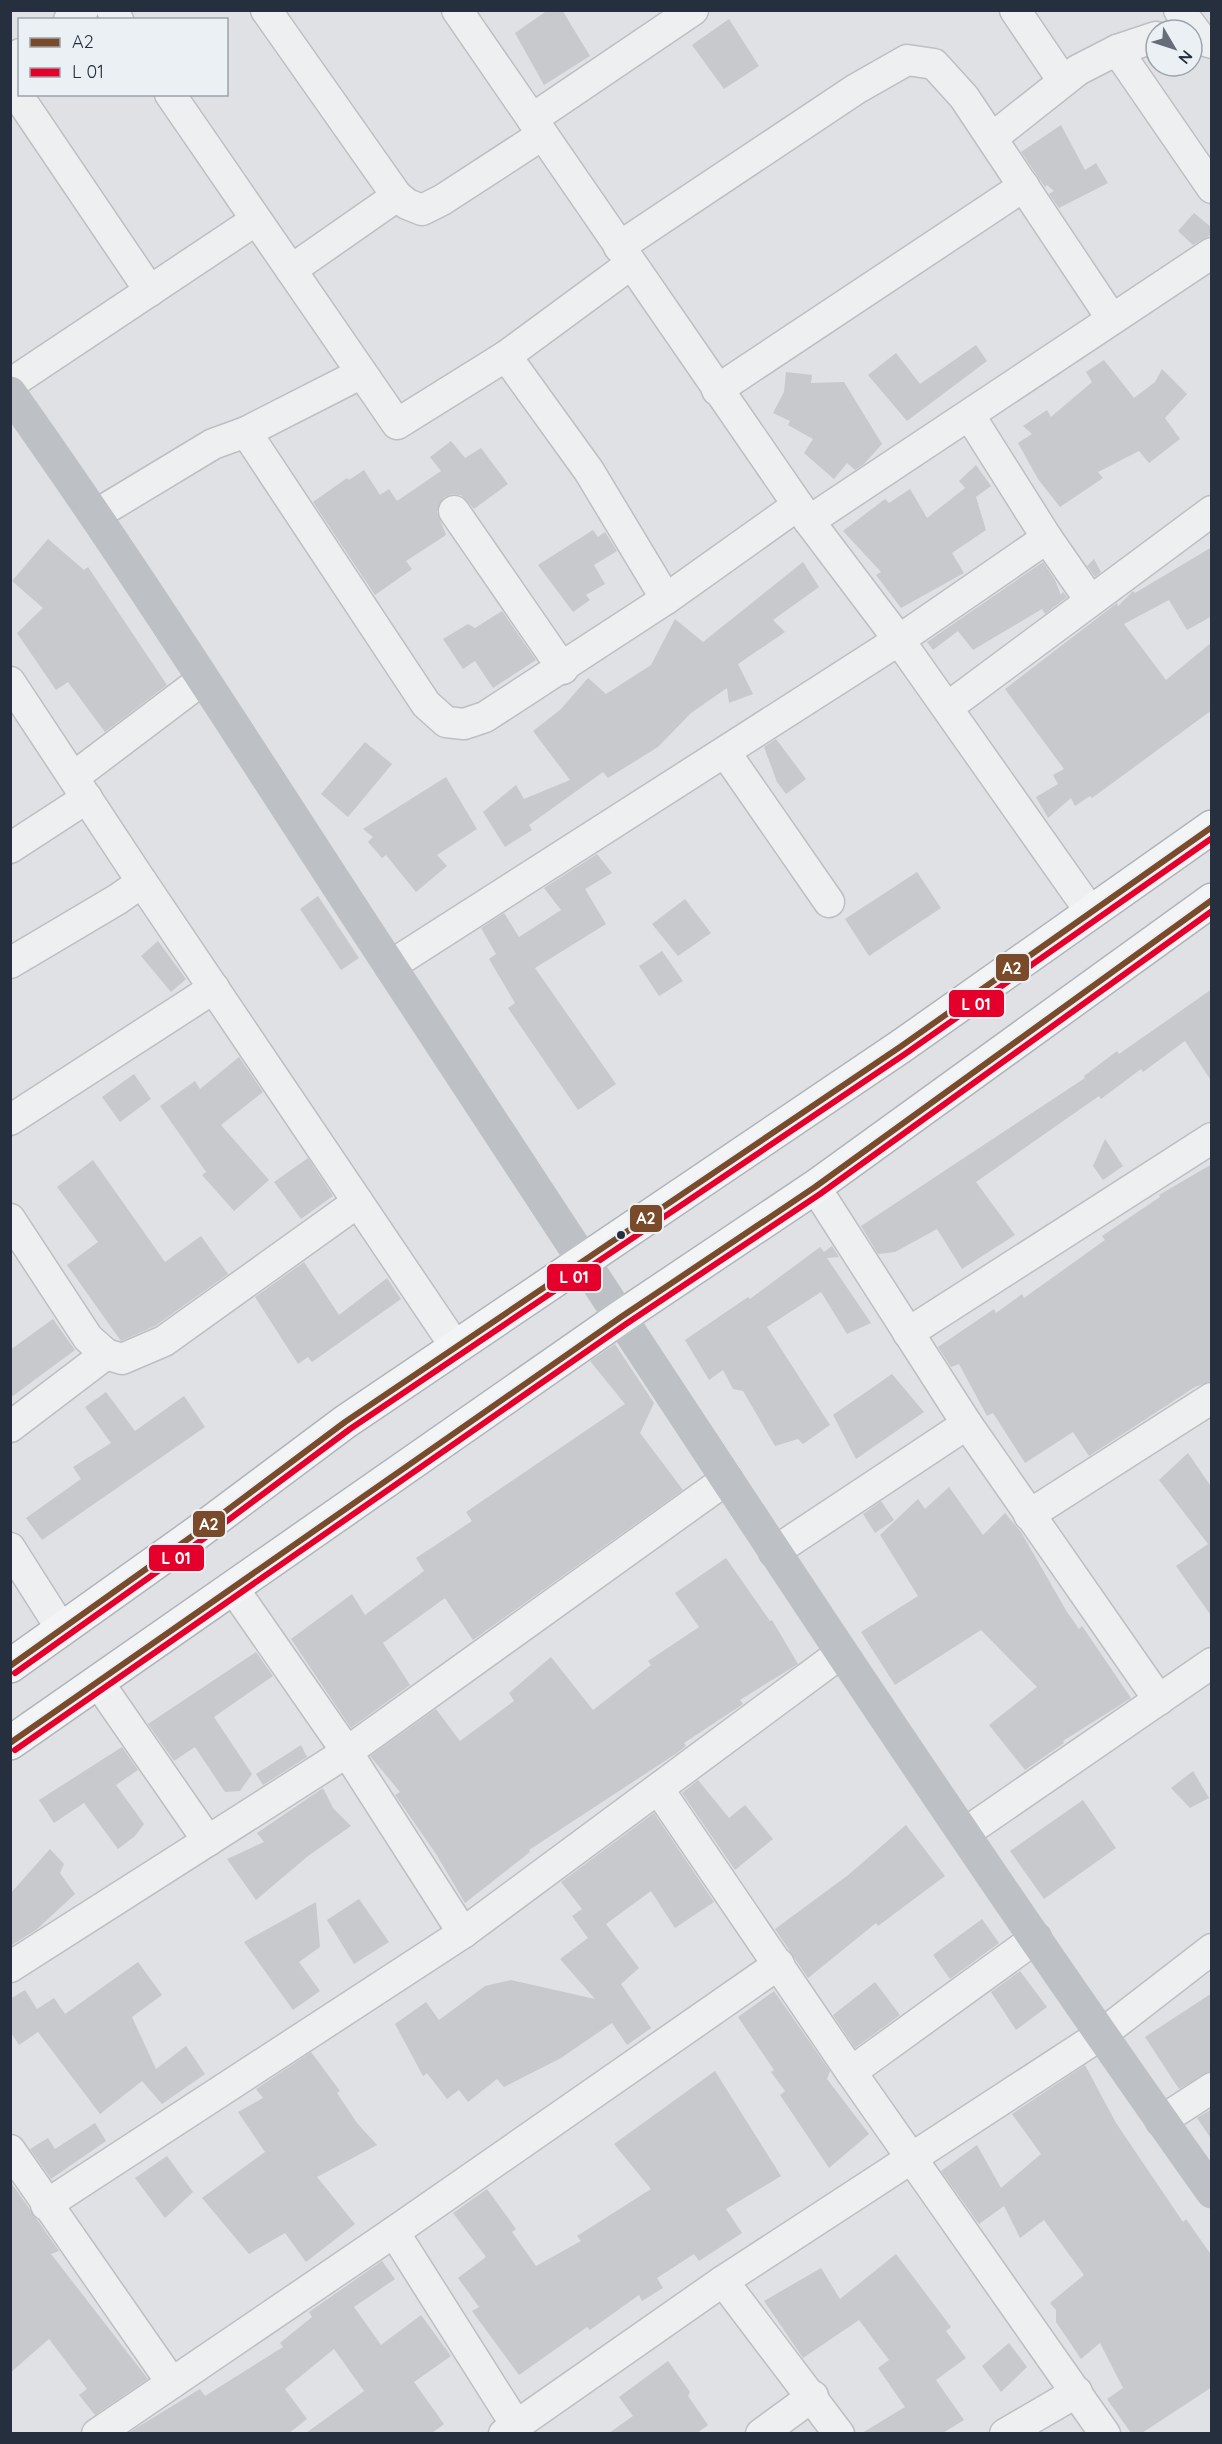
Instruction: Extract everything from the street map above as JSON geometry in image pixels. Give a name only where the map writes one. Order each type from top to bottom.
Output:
[{"type":"highway","points":[[10,1666],[345,1422],[918,1034],[1212,826]]},
{"type":"highway","points":[[10,1743],[621,1317],[815,1187],[1209,907]]},
{"type":"main road","points":[[10,393],[97,514],[202,680],[841,1653],[1212,2192]]},
{"type":"street","points":[[266,10],[397,196],[407,204],[422,210],[442,200],[537,127],[663,19],[693,10]]},
{"type":"street","points":[[457,10],[803,513],[948,707],[1090,911]]},
{"type":"street","points":[[1015,10],[1063,81]]},
{"type":"street","points":[[992,138],[1078,70],[1144,41]]},
{"type":"street","points":[[1117,51],[1212,188]]},
{"type":"street","points":[[171,96],[360,374],[397,424],[506,356],[625,255],[856,89],[907,60],[934,64],[964,97],[1112,319]]},
{"type":"street","points":[[18,96],[150,291]]},
{"type":"street","points":[[717,390],[1024,186]]},
{"type":"street","points":[[291,270],[397,196]]},
{"type":"street","points":[[10,384],[256,220]]},
{"type":"street","points":[[246,432],[426,704],[446,722],[464,724],[485,717],[803,513],[970,417],[1112,319],[1208,264]]},
{"type":"street","points":[[506,356],[589,471],[666,599]]},
{"type":"street","points":[[97,514],[213,444],[246,432],[360,374]]},
{"type":"street","points":[[970,417],[1047,538],[1090,600]]},
{"type":"street","points":[[948,707],[1212,511]]},
{"type":"street","points":[[454,512],[562,669]]},
{"type":"street","points":[[390,966],[899,640],[1047,538]]},
{"type":"street","points":[[10,848],[202,680]]},
{"type":"street","points":[[10,682],[455,1346]]},
{"type":"street","points":[[725,752],[829,902]]},
{"type":"street","points":[[12,960],[118,899],[142,882]]},
{"type":"street","points":[[10,1120],[214,988]]},
{"type":"street","points":[[908,1333],[1212,1138]]},
{"type":"street","points":[[815,1187],[967,1424],[1160,1700]]},
{"type":"street","points":[[10,1219],[88,1338],[106,1354],[122,1359],[164,1341],[358,1202]]},
{"type":"street","points":[[10,1427],[106,1354]]},
{"type":"street","points":[[1029,1515],[1212,1398]]},
{"type":"street","points":[[774,1551],[967,1424]]},
{"type":"street","points":[[10,1968],[347,1752],[727,1479]]},
{"type":"street","points":[[10,1548],[62,1630]]},
{"type":"street","points":[[233,1588],[347,1752],[463,1933]]},
{"type":"street","points":[[46,2205],[463,1933],[841,1653]]},
{"type":"street","points":[[964,1833],[1212,1663]]},
{"type":"street","points":[[98,1682],[208,1841]]},
{"type":"street","points":[[659,1790],[851,2072],[1105,2433]]},
{"type":"street","points":[[851,2072],[1036,1938]]},
{"type":"street","points":[[394,2232],[525,2426],[723,2281],[1102,2034],[1212,1949]]},
{"type":"street","points":[[97,2433],[394,2232],[779,1964]]},
{"type":"street","points":[[1161,2121],[1212,2088]]},
{"type":"street","points":[[10,2150],[46,2205],[172,2383]]},
{"type":"street","points":[[723,2281],[839,2433]]},
{"type":"street","points":[[1005,2433],[1077,2392]]},
{"type":"street","points":[[761,2433],[813,2396]]},
{"type":"building","points":[[548,10],[562,10],[590,56],[544,85],[515,33]]},
{"type":"building","points":[[729,19],[759,66],[724,89],[692,45]]},
{"type":"building","points":[[1061,125],[1085,170],[1096,163],[1108,183],[1059,208],[1049,194],[1054,191],[1047,185],[1045,187],[1021,152]]},
{"type":"building","points":[[1194,213],[1212,228],[1212,234],[1193,245],[1178,231]]},
{"type":"building","points":[[976,345],[987,361],[907,421],[868,375],[896,353],[920,384]]},
{"type":"building","points":[[1104,360],[1134,398],[1155,382],[1162,369],[1187,394],[1165,418],[1180,439],[1149,463],[1139,451],[1098,472],[1103,478],[1060,507],[1038,479],[1018,443],[1032,434],[1023,426],[1047,410],[1051,417],[1092,382],[1086,372]]},
{"type":"building","points":[[786,372],[812,375],[811,383],[844,382],[882,444],[864,464],[855,470],[847,463],[834,479],[804,453],[813,439],[788,425],[790,421],[773,413],[784,392]]},
{"type":"building","points":[[451,441],[465,458],[481,448],[508,484],[474,509],[461,495],[452,494],[444,497],[437,512],[446,535],[406,561],[412,569],[375,595],[313,502],[347,478],[349,480],[364,470],[380,495],[389,489],[397,501],[441,471],[430,457]]},
{"type":"building","points":[[976,465],[991,486],[976,497],[986,530],[952,553],[964,573],[901,608],[876,575],[881,572],[843,531],[885,499],[889,503],[910,489],[927,518],[965,488],[959,481]]},
{"type":"building","points":[[593,530],[598,537],[605,532],[617,551],[594,565],[605,584],[586,595],[590,600],[573,612],[538,565]]},
{"type":"building","points":[[48,539],[84,570],[88,567],[167,685],[105,732],[68,682],[56,690],[17,633],[43,608],[12,581]]},
{"type":"building","points":[[1212,547],[1212,616],[1187,630],[1169,600],[1124,624],[1166,680],[1212,642],[1212,710],[1092,798],[1090,796],[1075,806],[1071,798],[1048,818],[1036,797],[1058,784],[1053,775],[1064,769],[1005,689],[1117,603],[1118,606],[1133,591],[1135,593]]},
{"type":"building","points":[[1094,559],[1101,572],[1095,577],[1087,566]]},
{"type":"building","points":[[803,562],[819,587],[773,620],[785,632],[738,664],[753,694],[729,703],[727,688],[691,713],[658,747],[608,778],[603,772],[529,825],[532,830],[505,847],[483,812],[516,785],[524,799],[570,780],[533,731],[560,710],[588,678],[606,694],[651,665],[675,619],[703,642]]},
{"type":"building","points":[[1043,562],[1055,580],[1061,595],[1063,592],[1067,597],[1045,614],[1042,609],[973,650],[958,631],[933,650],[927,642]]},
{"type":"building","points":[[502,611],[536,660],[493,688],[475,661],[463,669],[443,639],[468,624],[475,628]]},
{"type":"building","points":[[776,739],[806,779],[786,794],[777,782],[764,747]]},
{"type":"building","points":[[365,742],[392,764],[348,817],[321,794]]},
{"type":"building","points":[[446,777],[477,829],[437,855],[447,866],[416,892],[386,855],[382,858],[368,842],[373,837],[363,829]]},
{"type":"building","points":[[597,854],[612,873],[585,889],[606,924],[535,968],[616,1084],[578,1110],[508,1008],[515,1003],[489,959],[496,954],[481,928],[504,913],[519,937],[561,910],[544,888]]},
{"type":"building","points":[[917,872],[941,908],[869,956],[845,919]]},
{"type":"building","points":[[318,896],[359,958],[341,970],[300,909]]},
{"type":"building","points":[[685,899],[711,933],[678,956],[652,924]]},
{"type":"building","points":[[158,941],[186,979],[171,992],[141,956]]},
{"type":"building","points":[[662,951],[683,981],[659,996],[639,966]]},
{"type":"building","points":[[1212,989],[1212,1082],[1185,1041],[1143,1072],[1141,1069],[1101,1099],[1099,1096],[976,1182],[1015,1235],[962,1269],[937,1229],[895,1252],[878,1254],[861,1226],[1085,1078],[1084,1076],[1117,1051],[1119,1054]]},
{"type":"building","points":[[239,1057],[263,1092],[221,1125],[269,1180],[234,1211],[202,1175],[206,1172],[160,1106],[195,1081],[200,1089]]},
{"type":"building","points":[[134,1074],[151,1099],[120,1122],[102,1097]]},
{"type":"building","points":[[1105,1139],[1123,1166],[1103,1180],[1093,1166]]},
{"type":"building","points":[[308,1158],[333,1196],[301,1219],[274,1182]]},
{"type":"building","points":[[93,1160],[165,1262],[201,1236],[228,1274],[155,1326],[121,1341],[67,1265],[98,1242],[57,1187]]},
{"type":"building","points":[[1212,1164],[1212,1381],[1195,1387],[1089,1456],[1073,1432],[1025,1463],[993,1413],[987,1416],[959,1364],[951,1367],[938,1347],[994,1309],[996,1313],[1022,1294],[1024,1298],[1105,1240],[1102,1236],[1160,1197],[1159,1195]]},
{"type":"building","points":[[832,1246],[839,1257],[827,1258],[871,1323],[847,1334],[821,1292],[767,1327],[830,1425],[803,1444],[798,1439],[775,1446],[743,1391],[733,1389],[723,1370],[709,1380],[685,1340],[748,1297],[750,1299],[820,1247],[824,1252]]},
{"type":"building","points":[[304,1262],[339,1315],[387,1278],[401,1299],[312,1362],[308,1357],[298,1364],[255,1297]]},
{"type":"building","points":[[53,1319],[75,1350],[10,1398],[10,1350]]},
{"type":"building","points":[[615,1344],[654,1403],[640,1433],[683,1490],[473,1640],[445,1598],[383,1643],[410,1685],[351,1728],[291,1639],[352,1594],[365,1615],[424,1571],[416,1558],[472,1521],[466,1512],[625,1404],[590,1361]]},
{"type":"building","points":[[892,1374],[924,1412],[856,1459],[833,1415]]},
{"type":"building","points":[[106,1392],[135,1431],[184,1396],[205,1427],[42,1540],[26,1518],[81,1479],[73,1467],[111,1443],[85,1407]]},
{"type":"building","points":[[1188,1453],[1212,1488],[1212,1617],[1176,1566],[1208,1544],[1159,1480]]},
{"type":"building","points":[[949,1487],[983,1535],[1005,1513],[1021,1532],[1067,1612],[1079,1629],[1082,1626],[1131,1698],[1063,1741],[1064,1743],[1025,1770],[989,1725],[1037,1687],[981,1630],[895,1685],[861,1632],[918,1596],[880,1535],[918,1499],[925,1509]]},
{"type":"building","points":[[881,1501],[894,1520],[875,1533],[863,1514]]},
{"type":"building","points":[[726,1558],[770,1621],[772,1620],[798,1664],[740,1700],[743,1704],[684,1743],[686,1746],[677,1753],[529,1850],[530,1852],[465,1903],[436,1854],[395,1795],[400,1792],[370,1756],[436,1709],[460,1741],[514,1701],[509,1693],[551,1657],[593,1710],[651,1665],[648,1661],[699,1627],[675,1593]]},
{"type":"building","points":[[256,1652],[273,1676],[214,1717],[252,1774],[240,1791],[225,1792],[195,1747],[174,1761],[148,1724]]},
{"type":"building","points":[[301,1745],[307,1757],[263,1785],[256,1774]]},
{"type":"building","points":[[122,1747],[138,1770],[116,1785],[144,1824],[135,1836],[118,1849],[84,1803],[54,1823],[39,1800]]},
{"type":"building","points":[[1193,1771],[1209,1798],[1190,1808],[1171,1788]]},
{"type":"building","points":[[698,1780],[729,1818],[745,1805],[773,1839],[735,1870],[682,1793]]},
{"type":"building","points":[[323,1788],[333,1808],[351,1826],[308,1856],[256,1900],[227,1859],[264,1842],[257,1833]]},
{"type":"building","points":[[1083,1800],[1116,1848],[1044,1899],[1010,1851]]},
{"type":"building","points":[[654,1813],[714,1902],[675,1928],[651,1891],[606,1924],[639,1968],[621,1984],[651,2028],[627,2045],[612,2023],[561,2058],[504,2087],[497,2079],[468,2102],[459,2090],[447,2099],[427,2073],[423,2076],[395,2024],[426,2002],[439,2020],[485,1986],[511,1980],[595,1999],[560,1959],[588,1938],[572,1916],[582,1909],[561,1882]]},
{"type":"building","points":[[906,1825],[945,1876],[878,1926],[876,1923],[808,1978],[775,1929],[847,1876]]},
{"type":"building","points":[[50,1849],[64,1864],[60,1873],[75,1894],[36,1930],[10,1946],[10,1894]]},
{"type":"building","points":[[359,1899],[389,1942],[354,1964],[327,1920]]},
{"type":"building","points":[[316,1902],[320,1947],[299,1962],[320,1991],[293,2010],[244,1942]]},
{"type":"building","points":[[982,1919],[999,1943],[950,1979],[933,1955]]},
{"type":"building","points":[[138,1962],[162,1995],[132,2017],[156,2069],[186,2046],[205,2074],[162,2104],[142,2081],[100,2114],[38,2032],[19,2045],[10,2031],[10,1999],[25,1990],[37,2009],[54,1998],[65,2014]]},
{"type":"building","points":[[1020,1971],[1047,2007],[1016,2030],[991,1992]]},
{"type":"building","points":[[875,1982],[900,2015],[855,2048],[833,2015]]},
{"type":"building","points":[[774,1991],[830,2071],[827,2079],[869,2134],[829,2168],[780,2095],[785,2091],[771,2072],[774,2070],[738,2017]]},
{"type":"building","points":[[1212,1993],[1212,2071],[1179,2089],[1145,2037]]},
{"type":"building","points":[[311,2052],[340,2091],[337,2093],[357,2123],[377,2145],[317,2177],[355,2224],[306,2262],[285,2233],[249,2254],[202,2198],[265,2152],[238,2112],[263,2098],[256,2089]]},
{"type":"building","points":[[1085,2065],[1116,2123],[1183,2222],[1186,2219],[1212,2256],[1212,2387],[1142,2433],[1131,2433],[1107,2399],[1123,2388],[1100,2343],[1081,2359],[1056,2322],[1056,2310],[1050,2303],[1084,2275],[1044,2220],[1020,2238],[1004,2206],[979,2224],[941,2171],[977,2145],[1001,2188],[1041,2154],[1012,2114]]},
{"type":"building","points":[[715,2071],[781,2176],[726,2209],[742,2233],[699,2261],[694,2254],[657,2278],[663,2288],[642,2301],[639,2295],[590,2330],[587,2327],[519,2375],[472,2311],[479,2307],[458,2278],[486,2257],[453,2213],[487,2189],[516,2229],[512,2232],[536,2266],[581,2241],[577,2236],[651,2189],[614,2144]]},
{"type":"building","points":[[1212,2109],[1212,2140],[1197,2118]]},
{"type":"building","points":[[95,2123],[106,2141],[51,2179],[30,2149],[48,2138],[55,2149]]},
{"type":"building","points":[[167,2156],[193,2192],[165,2218],[135,2178]]},
{"type":"building","points":[[10,2181],[59,2251],[51,2254],[148,2379],[95,2415],[79,2395],[87,2389],[49,2339],[10,2373]]},
{"type":"building","points":[[896,2254],[951,2327],[946,2331],[966,2358],[936,2380],[964,2420],[943,2433],[862,2433],[905,2407],[878,2368],[889,2360],[859,2320],[803,2358],[764,2301],[821,2268],[840,2299]]},
{"type":"building","points":[[382,2261],[395,2279],[354,2307],[381,2345],[421,2315],[451,2356],[414,2382],[444,2424],[432,2433],[306,2433],[364,2391],[334,2349],[285,2389],[307,2419],[289,2433],[128,2433],[200,2389],[205,2396],[283,2347],[280,2343],[312,2317],[309,2312]]},
{"type":"building","points":[[1009,2343],[1027,2367],[1001,2392],[982,2366]]},
{"type":"building","points":[[668,2361],[690,2392],[688,2396],[708,2425],[697,2433],[609,2433],[633,2416],[619,2397]]},
{"type":"transit line","name":"A2","points":[[10,1666],[198,1532],[345,1422],[900,1047],[1212,827]]},
{"type":"transit line","points":[[15,1673],[203,1539],[350,1429],[905,1054],[1212,838]]},
{"type":"transit line","name":"A2","points":[[10,1743],[621,1317],[815,1187],[1212,900]]},
{"type":"transit line","points":[[15,1750],[626,1324],[820,1194],[1212,911]]}]
